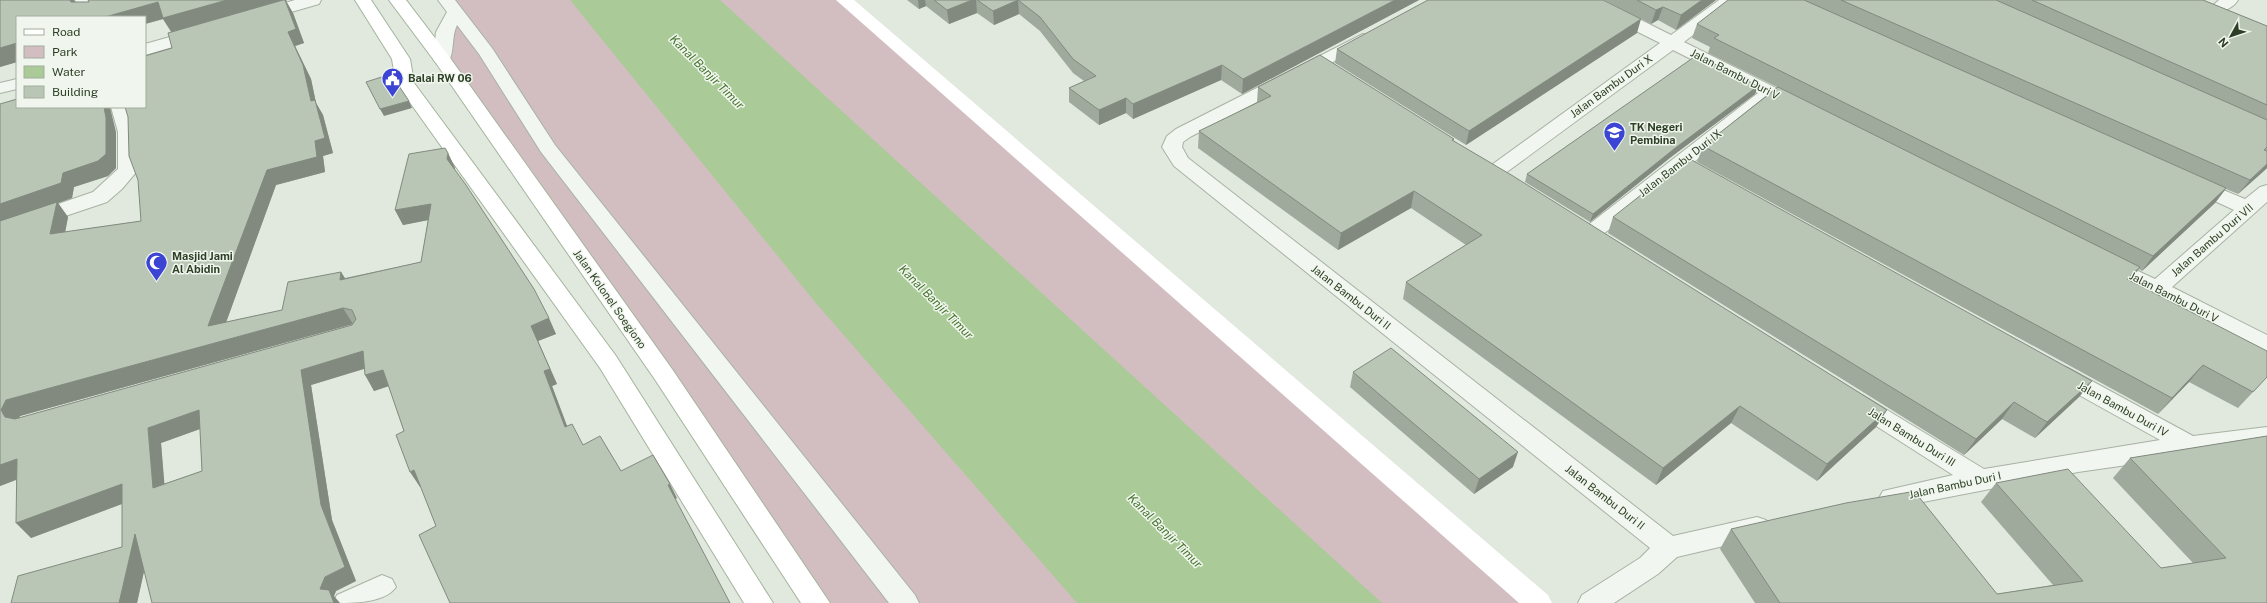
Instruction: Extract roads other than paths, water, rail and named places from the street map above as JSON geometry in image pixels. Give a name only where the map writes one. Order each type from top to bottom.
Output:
[{"type":"main road","points":[[363,0],[401,59],[405,83],[608,362],[759,603]]},
{"type":"main road","name":"Jalan Kolonel Soegiono","points":[[397,0],[442,58],[664,375],[816,603]]},
{"type":"main road","points":[[844,0],[1538,603]]},
{"type":"street","points":[[83,0],[90,16]]},
{"type":"street","points":[[245,20],[313,0]]},
{"type":"street","name":"Jalan Bambu Duri V","points":[[1588,0],[1813,114]]},
{"type":"street","name":"Jalan Bambu Duri X","points":[[1493,173],[1730,0]]},
{"type":"street","points":[[2202,0],[2224,3],[2238,15]]},
{"type":"street","points":[[442,58],[450,6]]},
{"type":"street","points":[[450,6],[486,52],[548,148],[905,603]]},
{"type":"street","points":[[146,50],[216,29]]},
{"type":"street","name":"Jalan Bambu Duri II","points":[[1380,30],[1327,68],[1183,133],[1174,140],[1172,147],[1181,162],[1669,548]]},
{"type":"street","points":[[146,55],[168,43]]},
{"type":"street","points":[[0,88],[16,84]]},
{"type":"street","name":"Jalan Bambu Duri IX","points":[[1590,234],[1679,162],[1771,92]]},
{"type":"street","points":[[0,231],[100,197],[115,185],[128,170],[127,132],[120,108]]},
{"type":"street","points":[[1474,160],[1513,185]]},
{"type":"street","points":[[1679,162],[1700,174]]},
{"type":"street","points":[[2175,176],[2247,208]]},
{"type":"street","name":"Jalan Bambu Duri VII","points":[[2157,288],[2267,191]]},
{"type":"street","points":[[1571,222],[1610,246]]},
{"type":"street","name":"Jalan Bambu Duri V","points":[[2086,253],[2267,345]]},
{"type":"street","name":"Jalan Bambu Duri IV","points":[[2040,362],[2189,445]]},
{"type":"street","name":"Jalan Bambu Duri III","points":[[1836,389],[1978,478]]},
{"type":"street","name":"Jalan Bambu Duri I","points":[[1870,503],[1978,478],[2189,445],[2267,436]]},
{"type":"street","points":[[1592,603],[1649,566],[1669,548],[1778,524]]},
{"type":"street","points":[[347,603],[382,587]]},
{"type":"water","name":"Kanal Banjir Timur","points":[[570,0],[720,0],[1382,603],[1077,603],[815,302]]},
{"type":"place","name":"Balai RW 06","points":[[393,98]]},
{"type":"place","name":"TK Negeri Pembina","points":[[1614,152]]},
{"type":"place","name":"Masjid Jami Al Abidin","points":[[157,282]]}]
